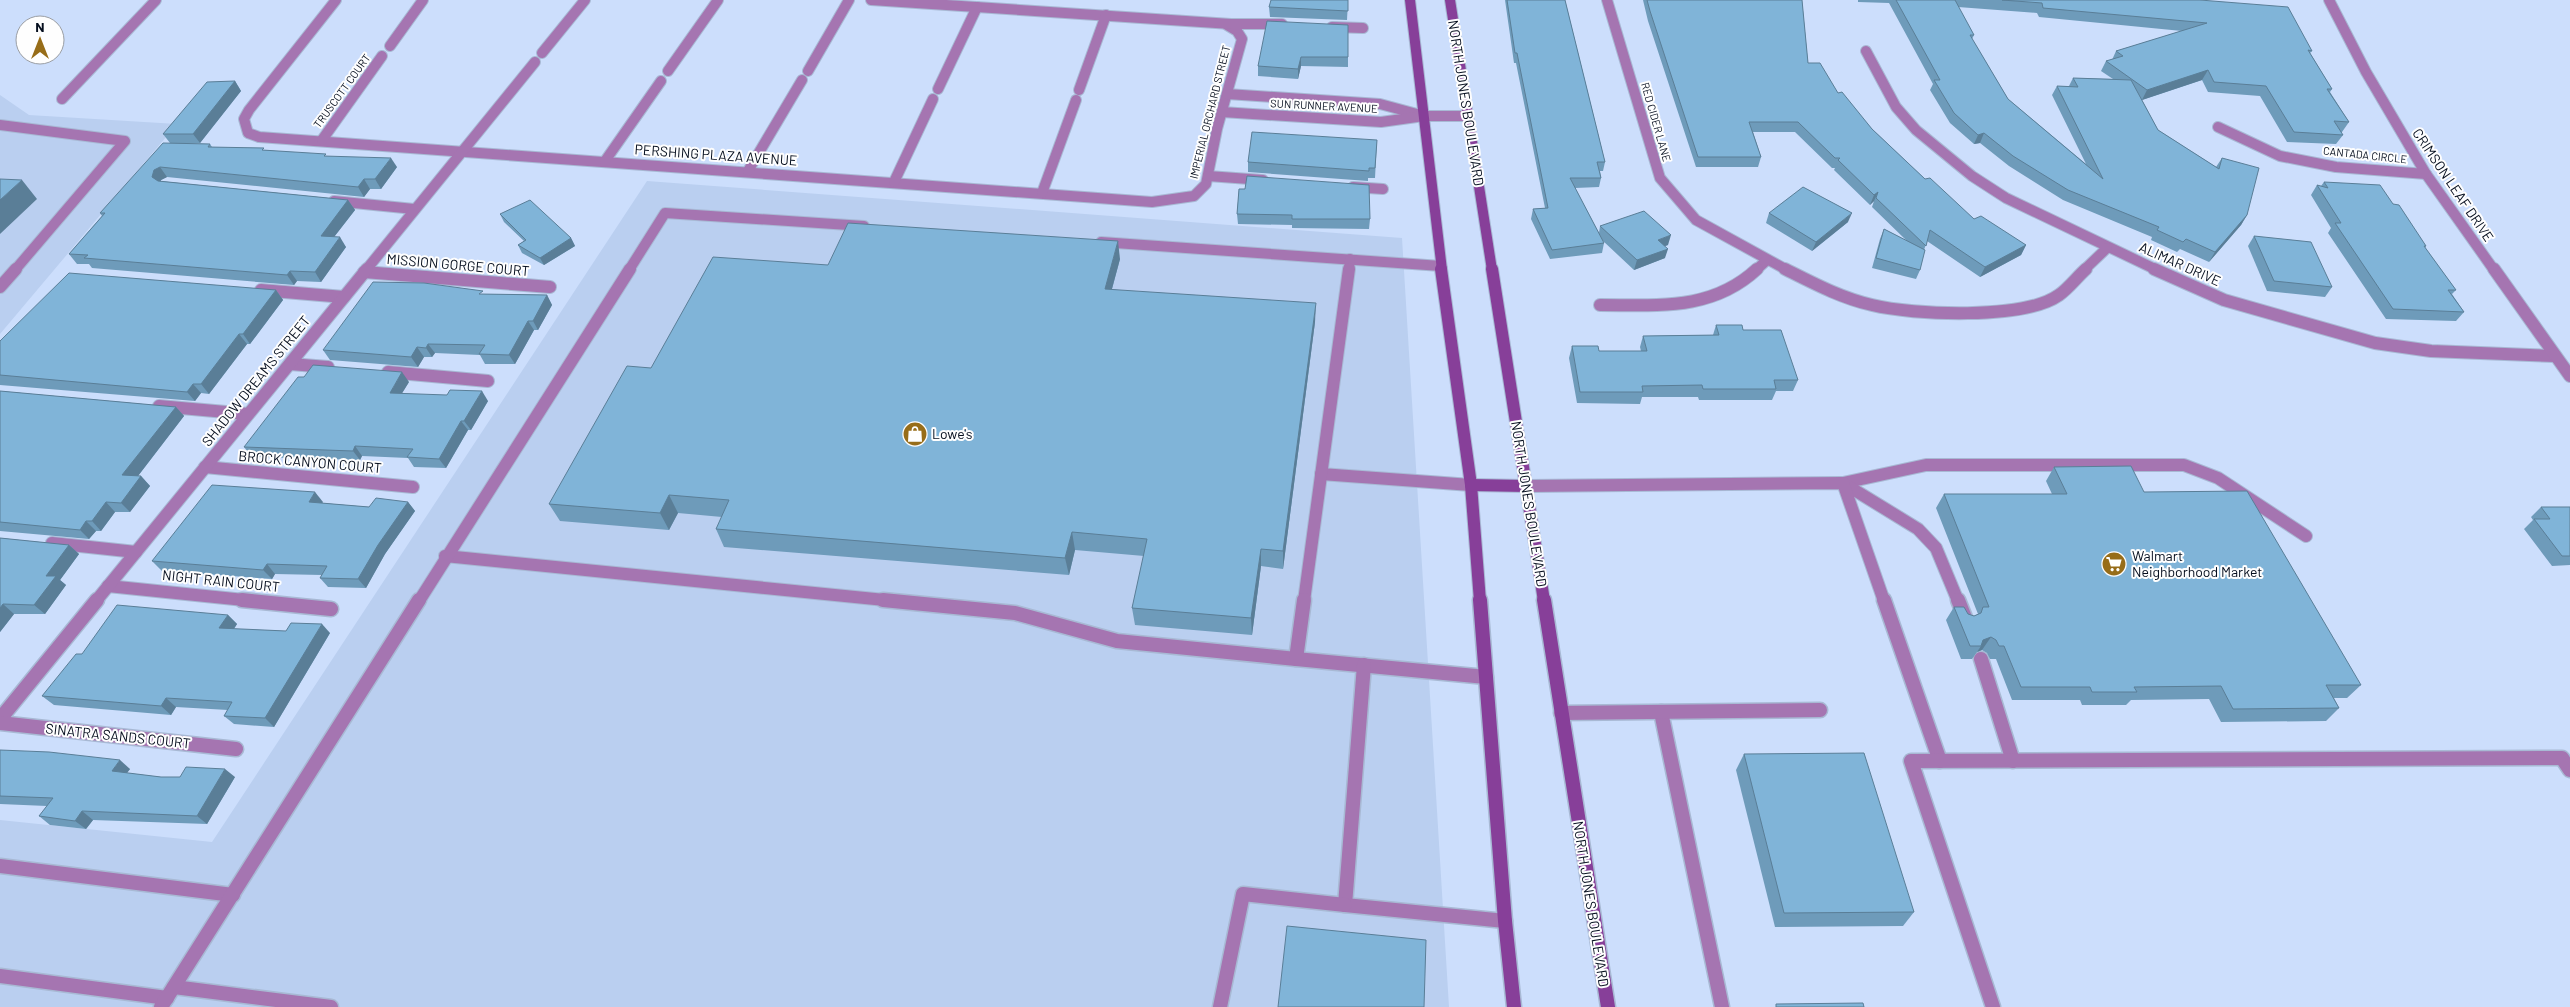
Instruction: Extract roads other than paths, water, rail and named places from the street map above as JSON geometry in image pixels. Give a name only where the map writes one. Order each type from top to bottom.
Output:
[{"type":"main road","points":[[1410,0],[1471,485],[1505,921],[1514,1007]]},
{"type":"main road","name":"NORTH JONES BOULEVARD","points":[[1450,0],[1608,1007]]},
{"type":"main road","points":[[1471,485],[1526,486]]},
{"type":"street","points":[[62,99],[156,0]]},
{"type":"street","name":"PERSHING PLAZA AVENUE","points":[[336,0],[249,110],[244,119],[248,134],[259,137],[463,150],[1152,202],[1182,199]]},
{"type":"street","points":[[390,46],[423,0]]},
{"type":"street","name":"SHADOW DREAMS STREET","points":[[1,718],[586,0]]},
{"type":"street","points":[[668,71],[718,0]]},
{"type":"street","points":[[808,71],[850,0]]},
{"type":"street","points":[[871,0],[1214,22],[1227,25],[1258,23],[1296,25]]},
{"type":"street","name":"RED CIDER LANE","points":[[1607,0],[1660,178],[1696,220],[1767,260],[1829,291],[1872,306],[1916,312],[1995,312],[2030,307],[2058,296],[2107,248]]},
{"type":"street","name":"CRIMSON LEAF DRIVE","points":[[2327,0],[2366,72],[2426,174],[2570,376]]},
{"type":"street","points":[[938,89],[977,7]]},
{"type":"street","points":[[1042,193],[1106,15]]},
{"type":"street","name":"IMPERIAL ORCHARD STREET","points":[[1182,199],[1201,190],[1208,176],[1222,112],[1242,39],[1237,31],[1227,25]]},
{"type":"street","points":[[1325,26],[1363,28]]},
{"type":"street","name":"ALIMAR DRIVE","points":[[1866,51],[1896,107],[1916,130],[1972,176],[2006,198],[2107,248],[2224,300],[2375,342],[2431,351],[2555,356]]},
{"type":"street","name":"TRUSCOTT COURT","points":[[322,140],[382,56]]},
{"type":"street","points":[[748,171],[802,80]]},
{"type":"street","points":[[605,161],[661,81]]},
{"type":"street","name":"SUN RUNNER AVENUE","points":[[1227,94],[1380,104],[1424,116]]},
{"type":"street","points":[[894,182],[933,99]]},
{"type":"street","name":"SUN RUNNER AVENUE","points":[[1222,112],[1381,122],[1424,116],[1468,116]]},
{"type":"street","points":[[0,125],[125,141],[2,282]]},
{"type":"street","name":"CANTADA CIRCLE","points":[[2218,127],[2280,156],[2336,167],[2426,174]]},
{"type":"street","points":[[1208,176],[1276,181]]},
{"type":"street","points":[[1344,186],[1383,189]]},
{"type":"street","points":[[325,200],[414,209]]},
{"type":"street","points":[[167,997],[445,556],[665,213],[873,227]]},
{"type":"street","points":[[1092,242],[1442,266]]},
{"type":"street","points":[[1296,659],[1350,260]]},
{"type":"street","points":[[1600,305],[1678,303],[1707,298],[1734,288],[1767,260]]},
{"type":"street","name":"MISSION GORGE COURT","points":[[364,272],[550,287]]},
{"type":"street","points":[[246,288],[344,296]]},
{"type":"street","points":[[290,364],[339,368]]},
{"type":"street","points":[[379,371],[488,381]]},
{"type":"street","points":[[149,405],[248,414]]},
{"type":"street","points":[[1526,486],[1843,483],[1926,465],[2184,465],[2218,478],[2306,536]]},
{"type":"street","name":"BROCK CANYON COURT","points":[[205,467],[413,487]]},
{"type":"street","points":[[1322,474],[1471,485]]},
{"type":"street","points":[[1843,483],[1918,529],[1936,548],[1966,620]]},
{"type":"street","points":[[1843,483],[1940,761]]},
{"type":"street","points":[[39,542],[136,552]]},
{"type":"street","points":[[445,556],[1015,613],[1117,641],[1486,677]]},
{"type":"street","name":"NIGHT RAIN COURT","points":[[108,586],[331,609]]},
{"type":"street","points":[[1981,659],[2013,761]]},
{"type":"street","points":[[1345,905],[1364,665]]},
{"type":"street","points":[[1562,713],[1820,710]]},
{"type":"street","points":[[1661,712],[1722,1007]]},
{"type":"street","name":"SINATRA SANDS COURT","points":[[1,718],[236,749]]},
{"type":"street","points":[[1993,1007],[1911,761],[2562,758],[2570,770]]},
{"type":"street","points":[[0,866],[233,894]]},
{"type":"street","points":[[1220,1007],[1243,894],[1505,921]]},
{"type":"street","points":[[0,976],[167,997],[331,1007]]},
{"type":"place","name":"Lowe's","points":[[915,434]]},
{"type":"place","name":"Walmart Neighborhood Market","points":[[2114,564]]}]
